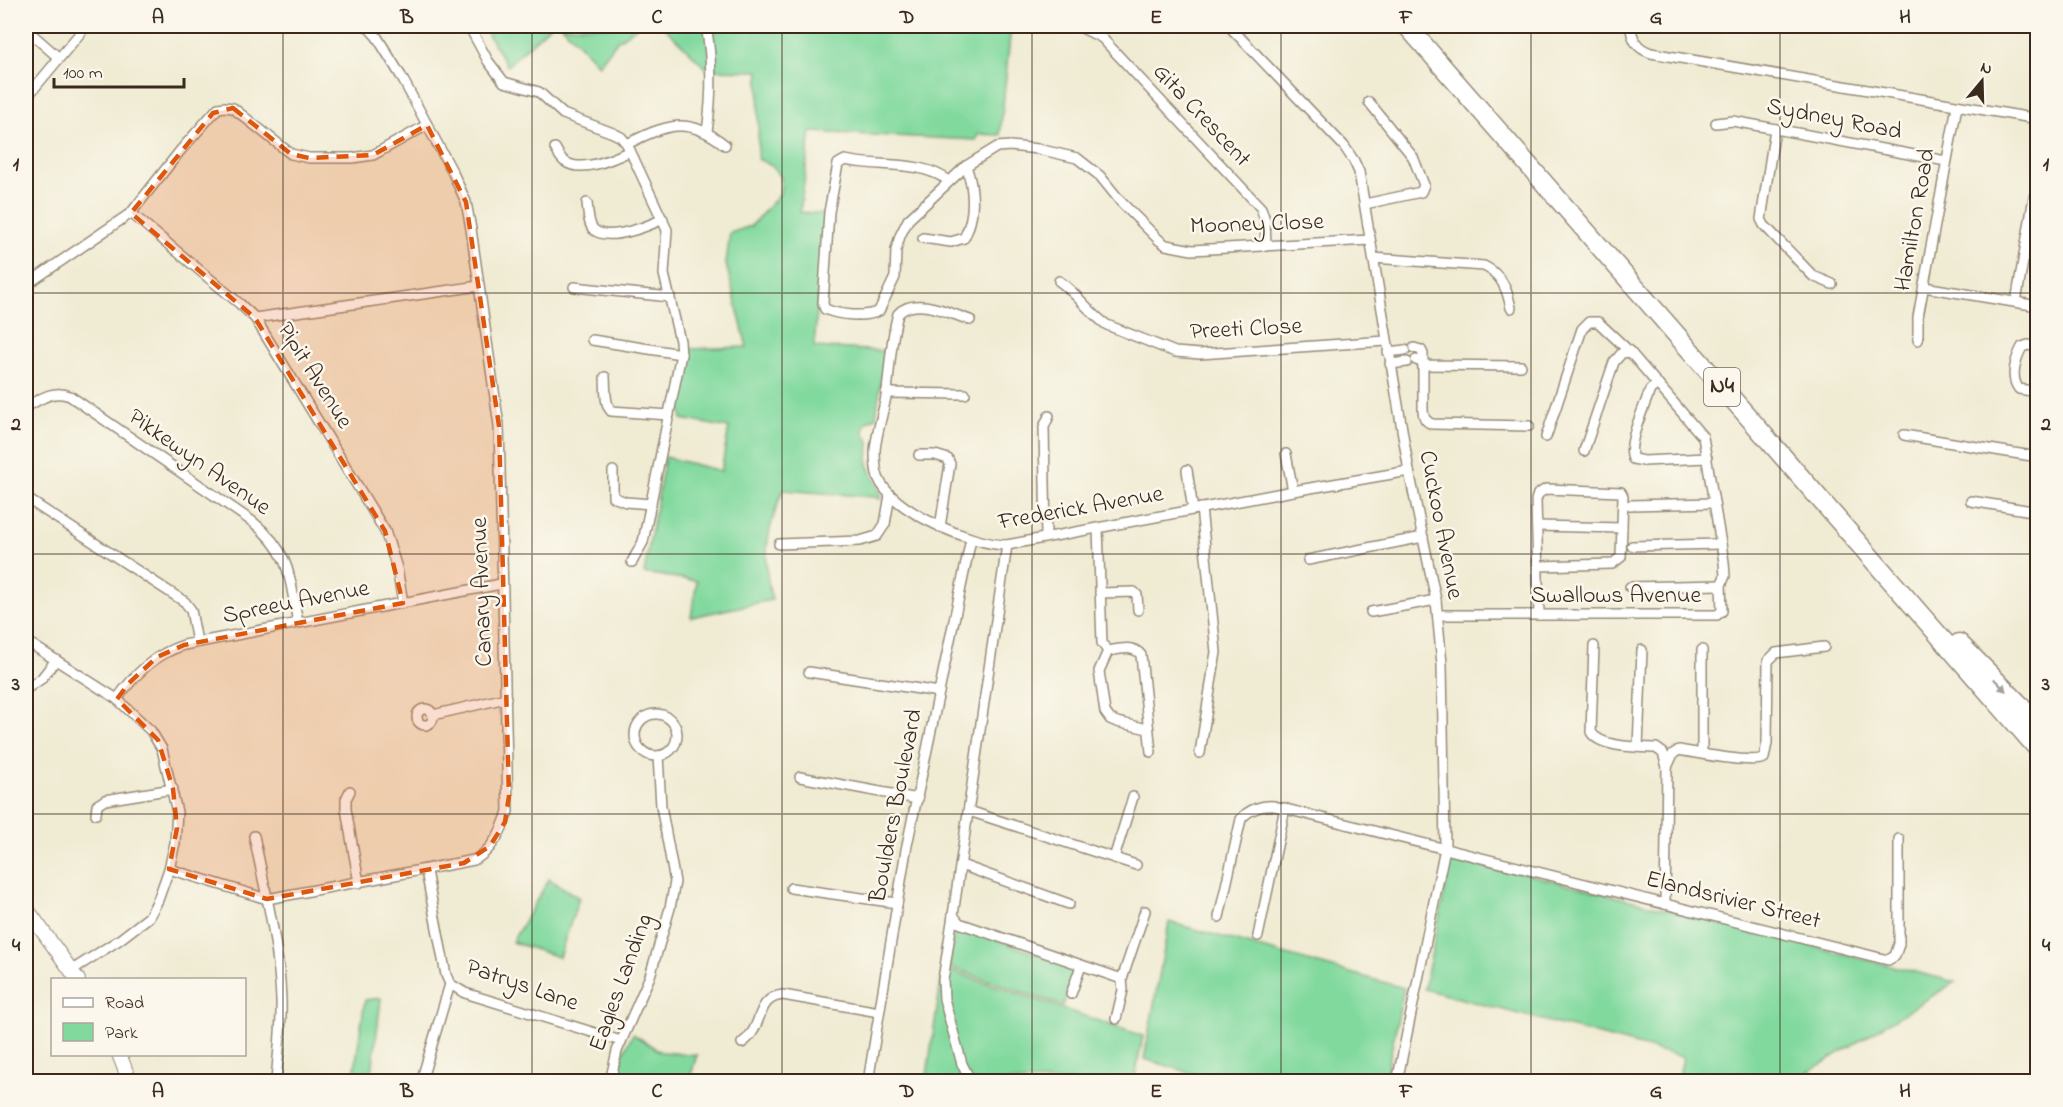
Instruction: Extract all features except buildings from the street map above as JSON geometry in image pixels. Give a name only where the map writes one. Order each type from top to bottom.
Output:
[{"type":"highway","name":"N4","points":[[1407,26],[2037,749]]},
{"type":"highway","points":[[1883,572],[1947,630],[2037,723]]},
{"type":"street","points":[[26,99],[86,26]]},
{"type":"street","name":"Canary Avenue","points":[[169,869],[267,899],[359,883],[426,871],[479,858],[490,846],[505,822],[508,810],[499,426],[466,202],[401,76],[377,37],[367,26]]},
{"type":"street","points":[[469,26],[488,61],[504,82],[539,92],[563,114],[621,137],[628,147],[667,230],[664,274],[681,354],[644,542],[632,562]]},
{"type":"street","points":[[706,26],[712,63],[707,132]]},
{"type":"street","name":"Cuckoo Avenue","points":[[1229,26],[1350,154],[1359,172],[1408,471],[1436,600],[1442,664],[1444,848],[1397,1082]]},
{"type":"street","points":[[1630,26],[1634,41],[1638,46],[1651,52],[2037,119]]},
{"type":"street","name":"Gita Crescent","points":[[1082,28],[1102,38],[1261,208],[1265,220],[1266,246]]},
{"type":"street","points":[[26,29],[59,58]]},
{"type":"street","points":[[1365,204],[1420,192],[1425,185],[1413,157],[1369,102]]},
{"type":"street","name":"Hamilton Road","points":[[1918,340],[1918,318],[1957,106]]},
{"type":"street","points":[[26,285],[131,213],[180,151],[218,108],[233,108],[291,154],[309,158],[352,158],[373,155],[427,125]]},
{"type":"street","name":"Sydney Road","points":[[1716,123],[1733,121],[1946,161]]},
{"type":"street","points":[[555,148],[562,160],[571,165],[602,162],[670,126],[680,125],[707,132],[725,145]]},
{"type":"street","points":[[1775,129],[1761,219],[1764,225],[1813,276],[1832,284]]},
{"type":"street","name":"Mooney Close","points":[[949,181],[926,170],[908,166],[845,160],[838,164],[829,212],[823,304],[825,309],[831,312],[873,314],[883,306],[895,277],[896,250],[903,227],[908,220],[966,166],[997,147],[1038,149],[1077,158],[1089,165],[1121,202],[1166,245],[1192,250],[1370,240]]},
{"type":"street","points":[[922,238],[951,242],[964,237],[969,225],[973,194],[966,166]]},
{"type":"street","points":[[2016,303],[2037,190]]},
{"type":"street","points":[[587,203],[593,230],[602,233],[623,233],[663,219]]},
{"type":"street","name":"Pipit Avenue","points":[[131,213],[255,318],[385,531],[397,568],[403,603]]},
{"type":"street","points":[[1372,258],[1484,267],[1494,272],[1504,283],[1511,308]]},
{"type":"street","name":"Preeti Close","points":[[1059,280],[1107,325],[1175,352],[1200,354],[1386,341]]},
{"type":"street","points":[[255,318],[479,286]]},
{"type":"street","points":[[574,287],[670,297]]},
{"type":"street","points":[[1924,287],[2037,306]]},
{"type":"street","points":[[779,544],[860,541],[877,536],[885,524],[890,495],[879,477],[875,463],[875,448],[897,320],[902,310],[914,306],[929,307],[970,320]]},
{"type":"street","name":"Swallows Avenue","points":[[1438,615],[1717,615],[1722,611],[1721,585],[1725,576],[1703,437],[1630,352],[1598,322],[1587,323],[1582,329],[1546,437]]},
{"type":"street","points":[[592,340],[681,354]]},
{"type":"street","points":[[2037,347],[2028,345],[2022,347],[2016,360],[2014,379],[2019,389],[2037,392]]},
{"type":"street","points":[[1388,352],[1421,350],[1415,362],[1424,417],[1427,422],[1432,424],[1529,426]]},
{"type":"street","points":[[1584,451],[1614,362],[1619,355],[1630,352]]},
{"type":"street","points":[[1390,364],[1415,362],[1521,366]]},
{"type":"street","points":[[605,377],[606,400],[611,411],[669,415]]},
{"type":"street","points":[[1658,386],[1650,390],[1631,446],[1632,457],[1644,461],[1707,458]]},
{"type":"street","name":"Pikkewyn Avenue","points":[[26,406],[48,395],[62,393],[70,396],[253,522],[282,552],[298,623]]},
{"type":"street","points":[[886,393],[965,394]]},
{"type":"street","points":[[1046,537],[1044,427],[1049,416]]},
{"type":"street","points":[[1904,435],[2037,457]]},
{"type":"street","points":[[1286,454],[1293,491]]},
{"type":"street","points":[[920,455],[943,457],[948,459],[950,464],[940,527]]},
{"type":"street","name":"Frederick Avenue","points":[[1187,470],[1197,509]]},
{"type":"street","points":[[613,471],[613,497],[626,502],[651,504]]},
{"type":"street","name":"Frederick Avenue","points":[[890,495],[940,527],[991,545],[1007,545],[1408,471]]},
{"type":"street","points":[[1538,566],[1612,564],[1622,557],[1623,496],[1621,492],[1546,489],[1538,494],[1536,500],[1539,615]]},
{"type":"street","points":[[26,498],[185,602],[191,610],[197,642]]},
{"type":"street","points":[[1971,501],[2037,512]]},
{"type":"street","points":[[1630,506],[1714,502]]},
{"type":"street","points":[[1197,509],[1216,652],[1200,753]]},
{"type":"street","points":[[1537,526],[1622,528]]},
{"type":"street","points":[[1098,528],[1102,643],[1108,651]]},
{"type":"street","points":[[1308,560],[1423,537]]},
{"type":"street","name":"Boulders Boulevard","points":[[868,1082],[897,903],[971,539]]},
{"type":"street","points":[[1632,546],[1721,544]]},
{"type":"street","points":[[971,1082],[962,1064],[944,999],[944,980],[1007,545]]},
{"type":"street","name":"Spreeu Avenue","points":[[117,699],[129,683],[157,657],[169,650],[197,642],[501,584]]},
{"type":"street","points":[[1630,587],[1721,585]]},
{"type":"street","points":[[1100,593],[1134,592],[1137,595],[1138,610]]},
{"type":"street","points":[[1371,612],[1436,600]]},
{"type":"street","points":[[26,641],[117,699],[158,740],[173,789],[177,812],[177,828],[169,869],[149,917],[75,975],[26,908]]},
{"type":"street","points":[[1594,646],[1591,732],[1593,736],[1603,742],[1656,748],[1663,753],[1667,767],[1665,904]]},
{"type":"street","points":[[1667,767],[1673,754],[1679,750],[1745,760],[1764,758],[1767,743],[1767,667],[1771,656],[1776,653],[1824,646]]},
{"type":"street","points":[[1108,651],[1131,648],[1141,655],[1151,752]]},
{"type":"street","points":[[1638,747],[1642,650]]},
{"type":"street","points":[[1702,650],[1702,753]]},
{"type":"street","points":[[1108,651],[1099,671],[1105,712],[1110,719],[1117,722],[1148,729]]},
{"type":"street","points":[[26,689],[41,679],[56,660]]},
{"type":"street","points":[[809,672],[939,692]]},
{"type":"street","points":[[433,715],[506,698]]},
{"type":"street","points":[[654,713],[671,719],[678,736],[669,752],[658,756],[646,754],[641,750],[634,734],[638,722],[654,713]]},
{"type":"street","name":"Eagles Landing","points":[[610,1082],[613,1063],[621,1041],[648,983],[670,908],[675,882],[661,806],[658,756]]},
{"type":"street","points":[[800,777],[918,799]]},
{"type":"street","points":[[96,814],[97,805],[105,800],[173,789]]},
{"type":"street","points":[[350,791],[346,799],[346,809],[359,883]]},
{"type":"street","points":[[1114,858],[1133,797]]},
{"type":"street","name":"Elandsrivier Street","points":[[1219,917],[1241,819],[1248,812],[1267,805],[1888,960],[1895,956],[1899,944],[1899,839]]},
{"type":"street","points":[[1258,936],[1285,808]]},
{"type":"street","points":[[969,811],[1136,865]]},
{"type":"street","points":[[254,836],[267,899],[281,998],[276,1082]]},
{"type":"street","points":[[961,865],[1069,904]]},
{"type":"street","name":"Patrys Lane","points":[[426,871],[444,966],[450,984],[465,993],[621,1041]]},
{"type":"street","points":[[791,888],[897,903]]},
{"type":"street","points":[[1116,1019],[1124,990],[1122,979],[1145,911]]},
{"type":"street","points":[[953,915],[959,923],[1122,979]]},
{"type":"street","points":[[1071,994],[1081,966]]},
{"type":"street","points":[[421,1082],[450,984]]},
{"type":"street","points":[[742,1043],[751,1037],[756,1029],[766,1003],[777,995],[879,1012]]},
{"type":"street","points":[[120,1056],[130,1082]]},
{"type":"highlighted area","points":[[233,108],[291,154],[309,158],[373,155],[427,125],[466,202],[499,426],[509,796],[505,822],[490,846],[464,863],[267,899],[169,869],[177,828],[173,789],[158,740],[117,699],[129,683],[157,657],[184,645],[403,603],[385,531],[255,318],[131,213],[213,113]]},
{"type":"green space","points":[[483,26],[550,26],[507,66]]},
{"type":"green space","points":[[562,26],[638,26],[617,41],[599,65]]},
{"type":"green space","points":[[663,26],[1011,26],[1000,135],[978,134],[976,140],[811,132],[800,212],[825,214],[814,347],[885,351],[876,417],[865,423],[864,432],[869,441],[868,464],[881,494],[880,499],[783,490],[767,544],[767,571],[772,600],[691,617],[697,581],[644,573],[665,457],[721,471],[729,428],[682,419],[680,401],[690,349],[747,347],[726,264],[730,233],[751,226],[780,194],[781,177],[772,166],[758,159],[759,71],[708,70]]},
{"type":"green space","points":[[1459,857],[1955,982],[1794,1081],[1678,1081],[1683,1057],[1424,989],[1451,862]]},
{"type":"green space","points":[[549,879],[579,898],[559,957],[512,942]]},
{"type":"green space","points":[[1169,922],[1404,988],[1385,1081],[1219,1081],[1144,1059]]},
{"type":"green space","points":[[955,925],[1074,967],[1075,971],[1063,1006],[949,967]]},
{"type":"green space","points":[[943,968],[1143,1036],[1134,1081],[926,1082]]},
{"type":"green space","points":[[381,998],[371,1081],[353,1081],[365,1000]]},
{"type":"green space","points":[[633,1034],[661,1052],[697,1055],[689,1081],[631,1081],[618,1077],[625,1049]]}]
